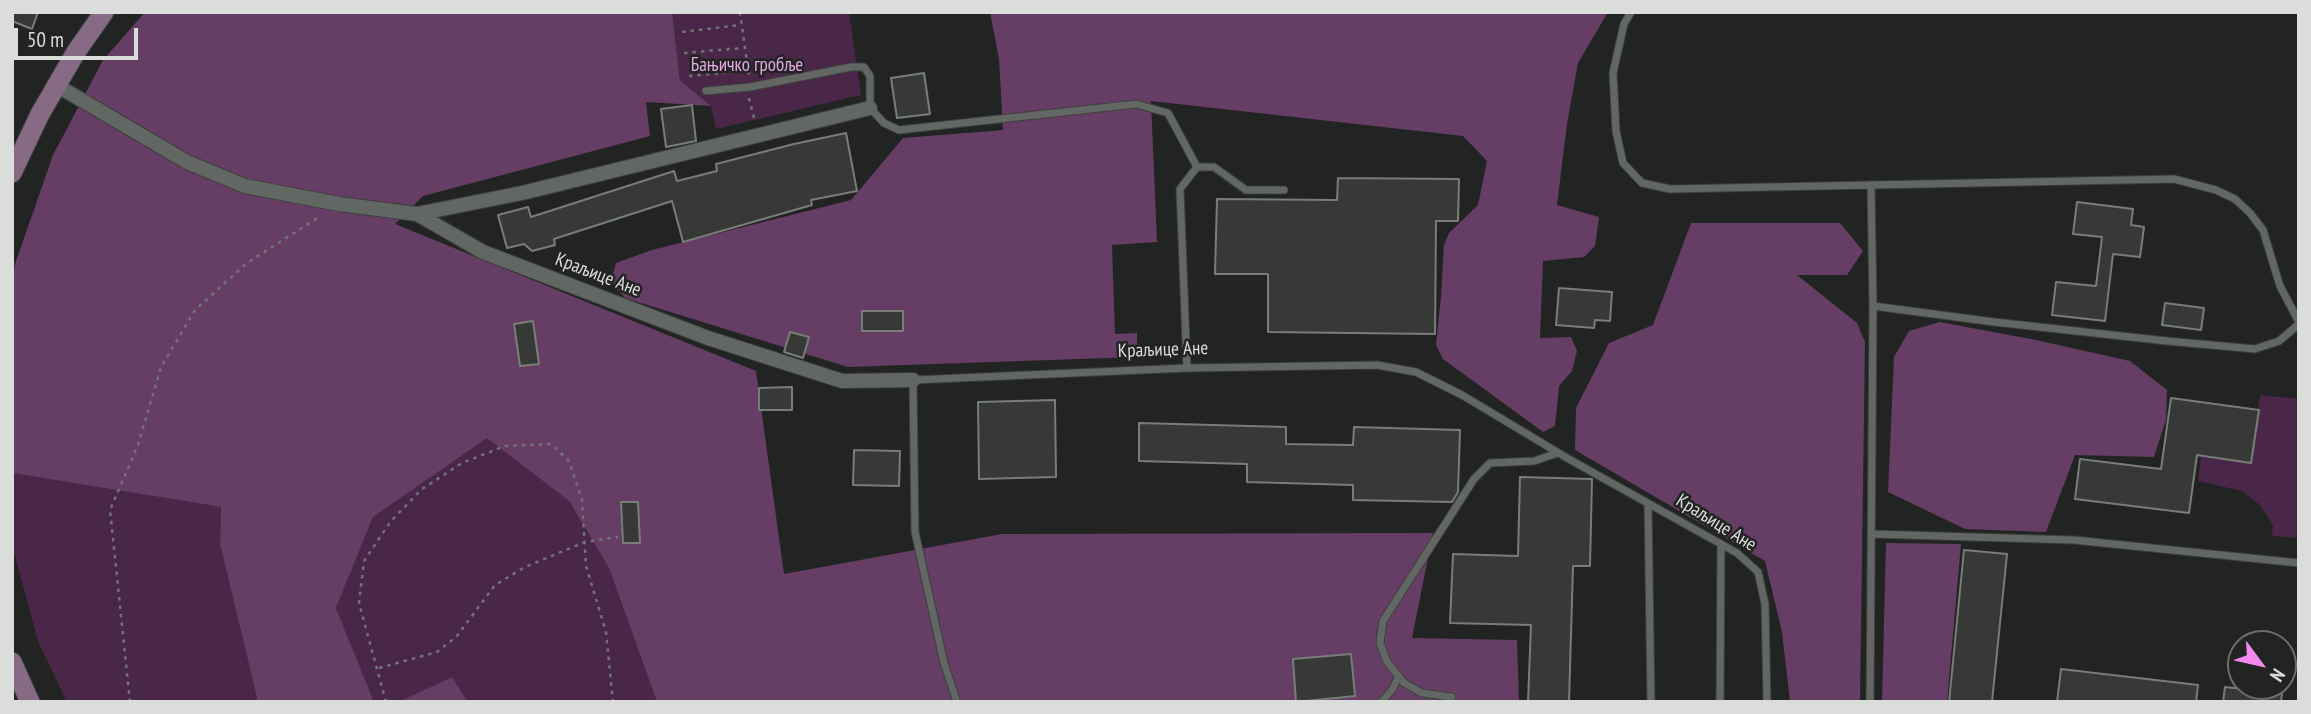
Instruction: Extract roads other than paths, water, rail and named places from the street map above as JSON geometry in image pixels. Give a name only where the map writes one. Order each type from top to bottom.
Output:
[{"type":"main road","points":[[13,170],[56,85],[83,40],[104,12]]},
{"type":"main road","points":[[12,662],[30,702]]},
{"type":"street","points":[[56,85],[187,162],[245,186],[339,204],[417,214],[522,193],[870,108]]},
{"type":"street","name":"Краљице Ане","points":[[417,214],[483,252],[721,342],[842,381],[913,380]]},
{"type":"lane","points":[[1631,12],[1624,24],[1613,73],[1616,131],[1622,163],[1642,183],[1670,189],[2175,179],[2216,190],[2235,200],[2250,213],[2263,230],[2280,286],[2299,323],[2279,341],[2255,349],[2007,324],[1873,306]]},
{"type":"lane","points":[[706,90],[749,87],[851,67],[864,67],[870,76],[870,108],[884,123],[899,130],[1136,104],[1168,113],[1197,167]]},
{"type":"lane","points":[[1197,167],[1214,167],[1246,190],[1284,190]]},
{"type":"lane","points":[[1187,368],[1180,189],[1197,167]]},
{"type":"lane","points":[[1870,702],[1873,306],[1871,185]]},
{"type":"lane","name":"Краљице Ане","points":[[913,380],[1187,368],[1377,365],[1416,372],[1737,553],[1758,572],[1765,604],[1767,702]]},
{"type":"lane","points":[[913,380],[915,532],[944,663],[957,702]]},
{"type":"lane","points":[[1452,696],[1422,693],[1404,683],[1387,663],[1380,643],[1383,621],[1474,479],[1490,463],[1534,461],[1558,453]]},
{"type":"lane","points":[[1648,504],[1651,702]]},
{"type":"lane","points":[[1872,534],[2074,540],[2299,563]]},
{"type":"lane","points":[[1720,702],[1721,544]]},
{"type":"lane","points":[[1381,702],[1392,690],[1399,676]]},
{"type":"park label","name":"Бањичко гробље","points":[[747,66]]}]
